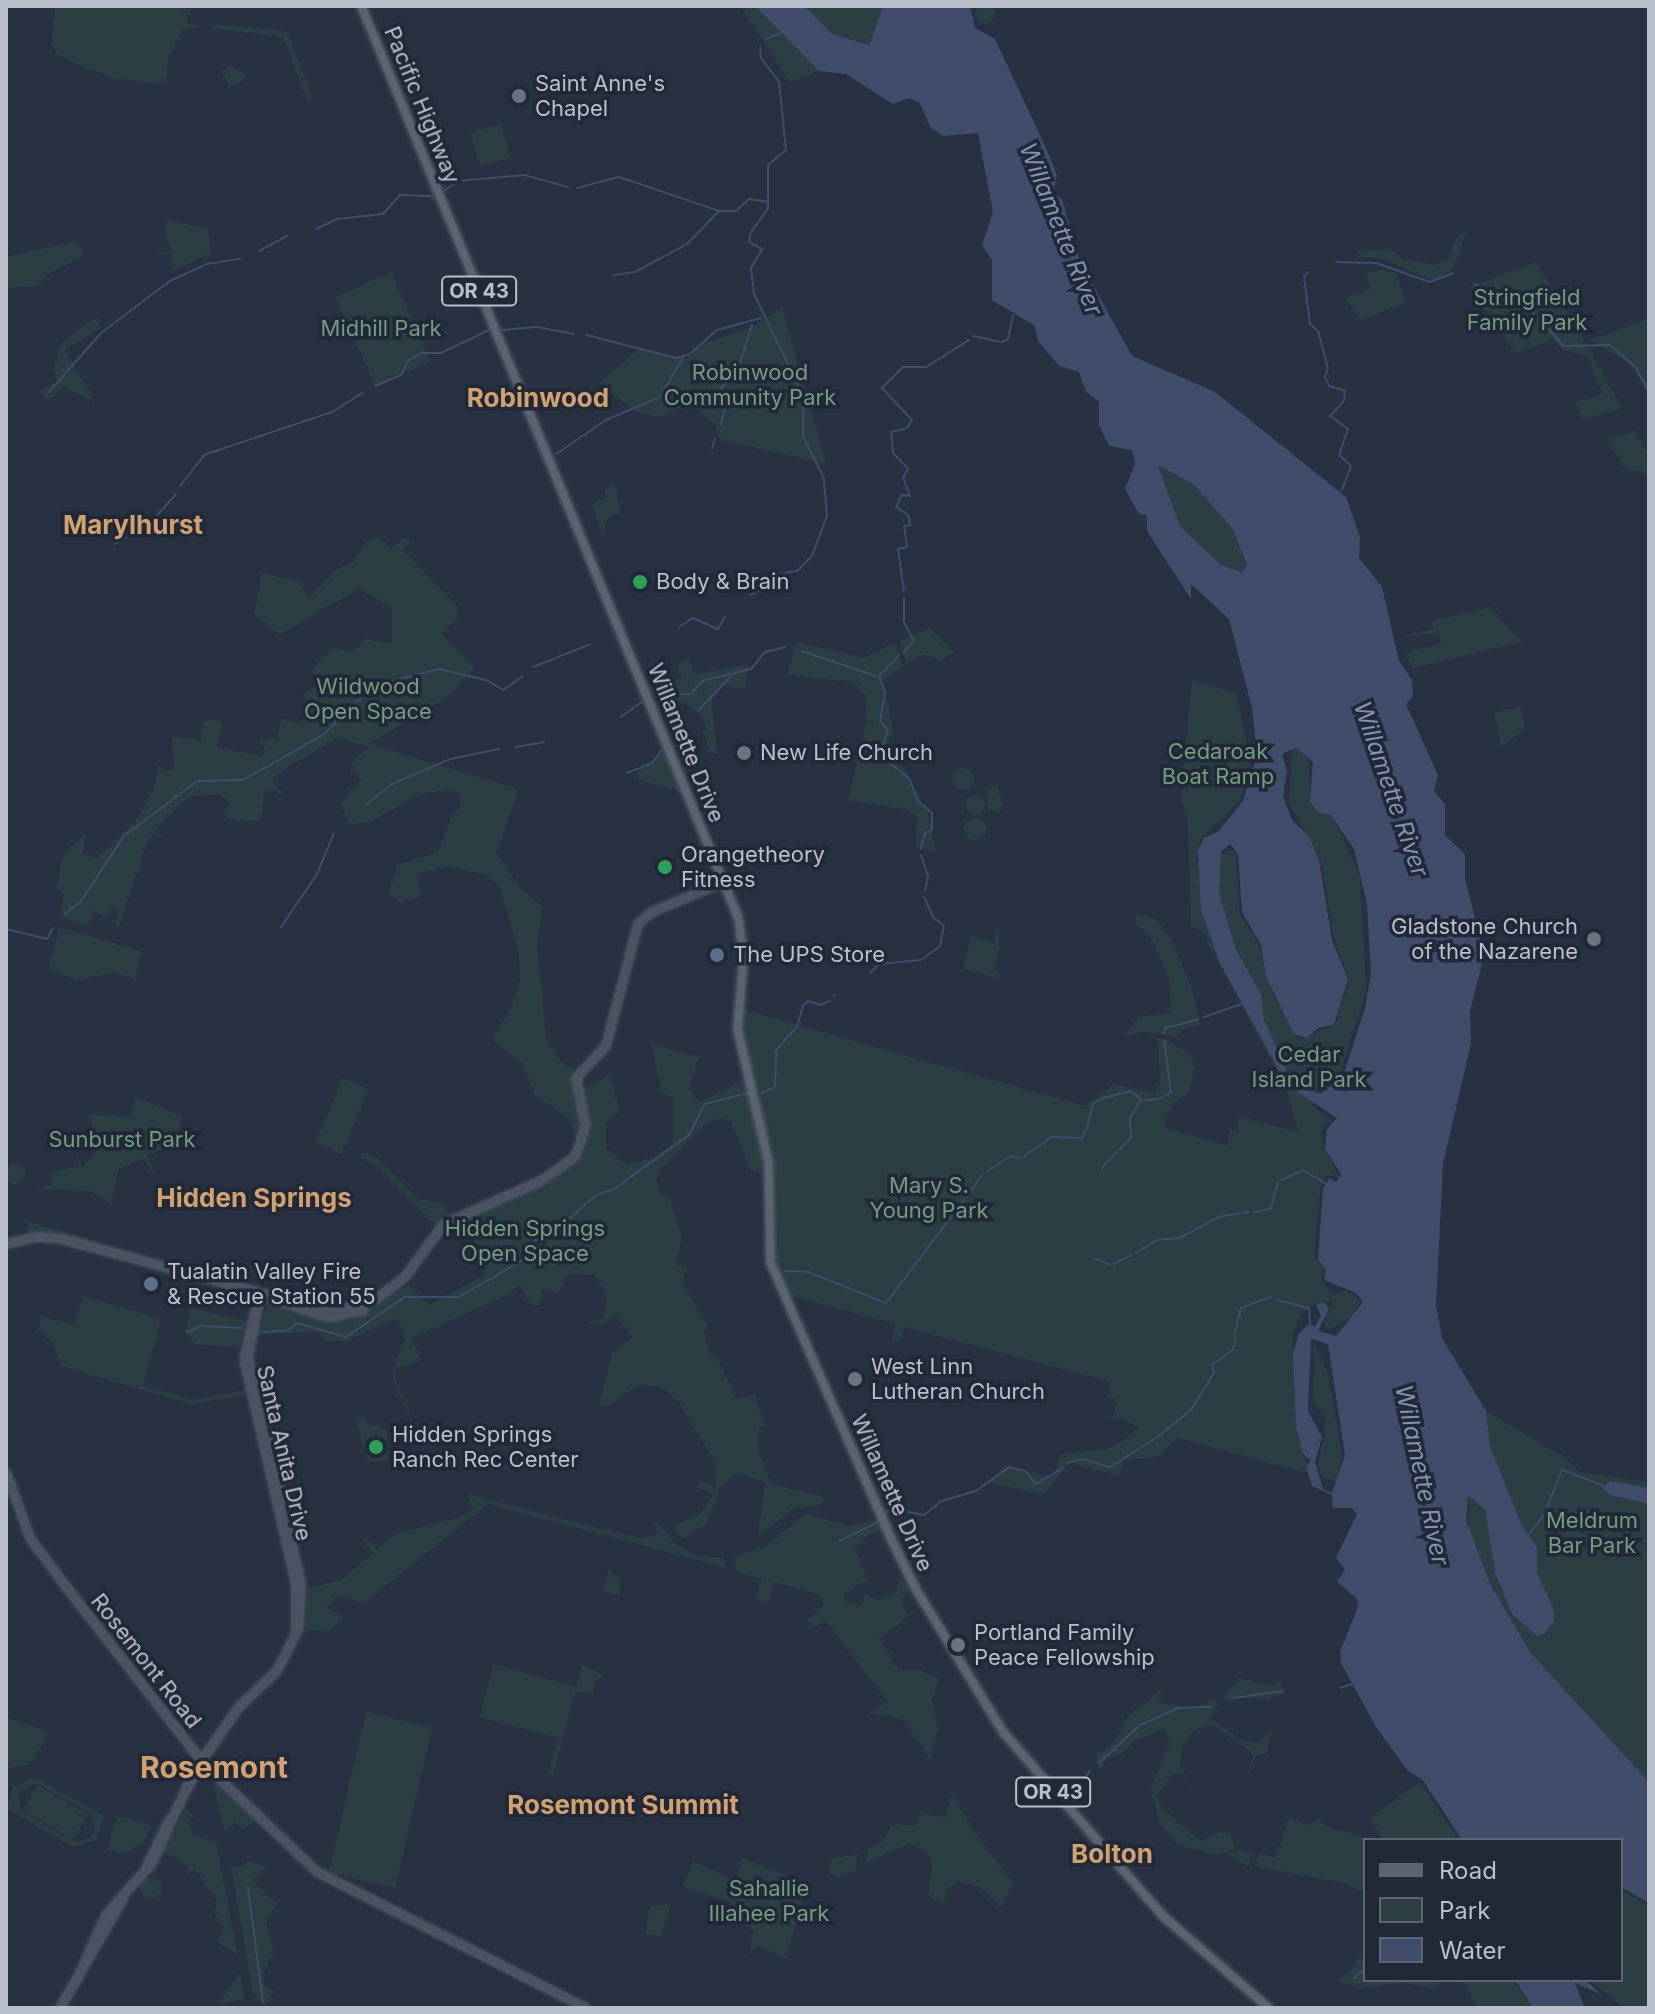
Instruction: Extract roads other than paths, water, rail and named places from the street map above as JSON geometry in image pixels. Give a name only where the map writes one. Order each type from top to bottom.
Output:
[{"type":"main road","name":"Pacific Highway","points":[[361,6],[449,217]]},
{"type":"main road","name":"Willamette Drive","points":[[449,217],[724,882],[743,937],[737,1029],[767,1152],[770,1262],[909,1577],[986,1706],[1026,1761],[1168,1922],[1269,2008]]},
{"type":"main road","points":[[260,1295],[336,1312],[376,1299],[405,1277],[446,1223],[541,1181],[575,1157],[586,1129],[576,1078],[606,1046],[638,924],[652,912],[724,882]]},
{"type":"main road","points":[[6,1244],[57,1238],[331,1317],[364,1310]]},
{"type":"main road","name":"Santa Anita Drive","points":[[60,2008],[77,1980],[106,1915],[123,1899],[147,1866],[197,1771],[239,1707],[277,1671],[296,1631],[301,1583],[248,1358],[260,1295]]},
{"type":"main road","name":"Rosemont Road","points":[[6,1472],[35,1546],[203,1763],[324,1878],[586,2008]]},
{"type":"water","name":"Willamette River","points":[[755,6],[805,6],[832,34],[869,45],[883,6],[970,6],[975,28],[995,39],[1051,159],[1057,176],[1053,193],[1062,199],[1080,262],[1132,356],[1215,392],[1346,497],[1360,537],[1359,558],[1382,587],[1399,661],[1412,680],[1413,696],[1406,704],[1438,775],[1434,791],[1445,804],[1445,835],[1465,854],[1465,879],[1480,936],[1482,964],[1470,1011],[1471,1043],[1443,1164],[1436,1305],[1442,1338],[1486,1411],[1490,1446],[1522,1526],[1537,1547],[1537,1572],[1554,1610],[1554,1621],[1545,1633],[1537,1636],[1512,1614],[1495,1572],[1485,1509],[1468,1496],[1466,1520],[1490,1584],[1530,1652],[1649,1782],[1649,1903],[1623,1888],[1623,1838],[1461,1838],[1423,1780],[1408,1771],[1376,1727],[1341,1663],[1340,1652],[1358,1607],[1357,1599],[1337,1582],[1345,1569],[1336,1558],[1357,1514],[1352,1508],[1333,1508],[1332,1495],[1312,1486],[1306,1466],[1311,1461],[1303,1453],[1296,1428],[1293,1354],[1299,1333],[1309,1324],[1315,1327],[1321,1316],[1316,1304],[1324,1302],[1329,1309],[1318,1331],[1336,1336],[1363,1302],[1356,1293],[1324,1280],[1326,1270],[1318,1260],[1323,1189],[1329,1178],[1336,1182],[1341,1174],[1325,1149],[1327,1129],[1337,1118],[1287,1085],[1219,961],[1201,910],[1198,850],[1204,838],[1219,831],[1243,801],[1257,755],[1252,708],[1229,619],[1191,584],[1191,599],[1147,531],[1147,515],[1139,514],[1125,489],[1135,464],[1132,450],[1109,446],[1099,425],[1099,402],[1086,392],[1079,372],[1059,366],[1038,341],[1035,326],[992,300],[992,260],[982,245],[993,212],[978,133],[943,136],[931,128],[919,102],[909,98],[893,104],[846,74],[819,71]],"holes":[[[1158,465],[1194,485],[1233,529],[1247,565],[1242,572],[1221,565],[1180,526]],[[1296,748],[1313,762],[1310,802],[1318,812],[1331,815],[1354,849],[1367,903],[1371,974],[1365,1008],[1343,1076],[1320,1094],[1294,1084],[1289,1076],[1264,1020],[1261,994],[1236,950],[1219,893],[1221,852],[1230,844],[1238,854],[1242,912],[1261,945],[1266,977],[1294,1034],[1307,1038],[1318,1028],[1334,1025],[1348,979],[1332,940],[1319,860],[1309,837],[1292,820],[1283,796],[1287,770],[1282,754]],[[1311,1339],[1328,1344],[1345,1455],[1332,1493],[1323,1489],[1315,1462],[1322,1437],[1308,1411]]]},
{"type":"water","points":[[1610,1481],[1649,1488],[1649,1504],[1610,1495],[1603,1488]]},
{"type":"water","points":[[1516,1982],[1588,1982],[1600,1994],[1575,1983],[1585,2008],[1533,2008]]},
{"type":"waterway","points":[[766,39],[783,32]]},
{"type":"waterway","points":[[750,595],[766,588],[778,574],[797,571],[812,556],[827,516],[824,478],[803,436],[804,397],[754,294],[751,268],[762,249],[749,242],[751,232],[768,209],[768,165],[786,150],[779,82],[761,58],[760,47]]},
{"type":"waterway","points":[[445,190],[459,181],[524,175],[568,187]]},
{"type":"waterway","points":[[577,188],[619,177],[719,211],[736,211],[749,199],[767,202]]},
{"type":"waterway","points":[[316,229],[337,219],[383,214],[400,195],[433,196]]},
{"type":"waterway","points":[[614,275],[635,272],[687,244],[719,211]]},
{"type":"waterway","points":[[259,251],[287,236]]},
{"type":"waterway","points":[[49,392],[101,333],[170,281],[207,264],[240,259]]},
{"type":"waterway","points":[[1336,262],[1376,263],[1430,282],[1453,273]]},
{"type":"waterway","points":[[1308,272],[1304,277],[1310,324],[1318,331],[1328,368],[1325,377],[1329,386],[1345,391],[1344,401],[1330,416],[1348,429],[1339,455],[1351,466],[1342,490]]},
{"type":"waterway","points":[[1474,284],[1532,312],[1564,346],[1610,345],[1636,368],[1649,391]]},
{"type":"waterway","points":[[973,336],[1002,342],[1008,339],[1013,316]]},
{"type":"waterway","points":[[586,335],[676,358],[690,354],[717,330],[761,318]]},
{"type":"waterway","points":[[721,424],[726,402],[721,389],[738,369],[752,325]]},
{"type":"waterway","points":[[503,330],[537,327],[573,334]]},
{"type":"waterway","points":[[375,386],[401,375],[409,360],[421,353],[441,353],[489,330]]},
{"type":"waterway","points":[[904,591],[898,549],[907,547],[904,526],[910,525],[908,515],[896,507],[902,495],[910,496],[903,478],[908,469],[893,453],[891,432],[907,428],[912,420],[882,388],[903,367],[926,367],[969,340]]},
{"type":"waterway","points":[[556,454],[606,420],[660,397],[684,356]]},
{"type":"waterway","points":[[180,486],[204,455],[332,412],[363,393]]},
{"type":"waterway","points":[[712,448],[715,438]]},
{"type":"waterway","points":[[115,544],[150,523],[176,494]]},
{"type":"waterway","points":[[904,598],[904,622],[914,641],[904,652]]},
{"type":"waterway","points":[[679,627],[693,618],[718,629],[725,617]]},
{"type":"waterway","points":[[533,667],[591,644]]},
{"type":"waterway","points":[[659,695],[691,694],[702,681],[751,669],[765,652],[785,647]]},
{"type":"waterway","points":[[802,651],[876,676]]},
{"type":"waterway","points":[[899,655],[879,676],[885,692],[880,720],[888,731],[879,754],[909,778],[918,801],[932,813],[932,830],[925,833],[921,848]]},
{"type":"waterway","points":[[65,914],[82,900],[124,836],[197,781],[243,780],[323,735],[358,700],[392,681],[439,669],[486,680],[503,690],[523,676]]},
{"type":"waterway","points":[[698,711],[730,677]]},
{"type":"waterway","points":[[621,717],[642,702]]},
{"type":"waterway","points":[[516,747],[545,742]]},
{"type":"waterway","points":[[366,805],[392,784],[450,759],[499,749]]},
{"type":"waterway","points":[[627,773],[652,763],[661,751]]},
{"type":"waterway","points":[[281,927],[317,874],[334,833]]},
{"type":"waterway","points":[[921,855],[928,877],[925,891]]},
{"type":"waterway","points":[[870,973],[879,964],[921,960],[940,946],[944,926],[933,917],[924,897]]},
{"type":"waterway","points":[[6,929],[47,939],[53,928]]},
{"type":"waterway","points":[[762,1093],[775,1087],[776,1050],[797,1027],[803,1006],[808,1001],[820,1005],[830,1001]]},
{"type":"waterway","points":[[1204,1017],[1244,1003]]},
{"type":"waterway","points":[[1164,1034],[1165,1028],[1198,1020]]},
{"type":"waterway","points":[[1087,1128],[1093,1104],[1103,1098],[1131,1091],[1142,1101],[1159,1099],[1171,1092],[1164,1040]]},
{"type":"waterway","points":[[263,1332],[289,1330],[297,1323],[346,1337],[405,1297],[459,1297],[521,1261],[535,1240],[549,1237],[596,1195],[614,1189],[689,1135],[705,1104],[748,1093]]},
{"type":"waterway","points":[[1120,1149],[1131,1138],[1130,1118],[1140,1101]]},
{"type":"waterway","points":[[1024,1156],[1051,1137],[1082,1138],[1085,1131]]},
{"type":"waterway","points":[[1101,1169],[1117,1151]]},
{"type":"waterway","points":[[987,1171],[1011,1156],[1020,1158]]},
{"type":"waterway","points":[[1282,1180],[1303,1170],[1325,1183]]},
{"type":"waterway","points":[[966,1197],[982,1175]]},
{"type":"waterway","points":[[1254,1213],[1271,1208],[1278,1182]]},
{"type":"waterway","points":[[785,1271],[808,1272],[886,1303],[964,1200]]},
{"type":"waterway","points":[[1245,1213],[1249,1212]]},
{"type":"waterway","points":[[1136,1253],[1157,1240],[1179,1238],[1219,1217],[1242,1213]]},
{"type":"waterway","points":[[1114,1264],[1132,1255]]},
{"type":"waterway","points":[[1094,1258],[1110,1265]]},
{"type":"waterway","points":[[1235,1333],[1241,1308],[1271,1297]]},
{"type":"waterway","points":[[1277,1300],[1309,1308],[1310,1324]]},
{"type":"waterway","points":[[187,1332],[201,1326],[241,1328]]},
{"type":"waterway","points":[[1067,1463],[1083,1459],[1110,1467],[1159,1436],[1191,1410],[1214,1373],[1212,1365],[1233,1350],[1236,1337]]},
{"type":"waterway","points":[[886,1512],[895,1509],[924,1515],[941,1501],[976,1491],[1009,1467],[1025,1471],[1036,1484],[1063,1468]]},
{"type":"waterway","points":[[1529,1534],[1544,1515],[1562,1470],[1607,1487]]},
{"type":"waterway","points":[[840,1541],[878,1522]]},
{"type":"waterway","points":[[1340,1688],[1352,1684]]},
{"type":"waterway","points":[[1234,1698],[1282,1691]]},
{"type":"waterway","points":[[1099,1763],[1140,1725],[1178,1708],[1211,1707]]},
{"type":"waterway","points":[[1075,1781],[1085,1779],[1090,1770]]},
{"type":"waterway","points":[[248,1888],[263,2002]]},
{"type":"waterway","points":[[1354,1978],[1363,1970]]},
{"type":"place","name":"Saint Anne's Chapel","points":[[519,96]]},
{"type":"place","name":"Body & Brain","points":[[640,582]]},
{"type":"place","name":"New Life Church","points":[[744,753]]},
{"type":"place","name":"Orangetheory Fitness","points":[[665,867]]},
{"type":"place","name":"Gladstone Church of the Nazarene","points":[[1594,939]]},
{"type":"place","name":"The UPS Store","points":[[717,955]]},
{"type":"place","name":"Tualatin Valley Fire & Rescue Station 55","points":[[151,1284]]},
{"type":"place","name":"West Linn Lutheran Church","points":[[855,1379]]},
{"type":"place","name":"Hidden Springs Ranch Rec Center","points":[[376,1447]]},
{"type":"place","name":"Portland Family Peace Fellowship","points":[[958,1645]]},
{"type":"district","name":"Robinwood","points":[[538,398]]},
{"type":"district","name":"Marylhurst","points":[[133,525]]},
{"type":"district","name":"Hidden Springs","points":[[254,1198]]},
{"type":"district","name":"Rosemont","points":[[214,1767]]},
{"type":"district","name":"Rosemont Summit","points":[[623,1805]]},
{"type":"district","name":"Bolton","points":[[1112,1854]]},
{"type":"park label","name":"Stringfield Family Park","points":[[1527,310]]},
{"type":"park label","name":"Midhill Park","points":[[381,329]]},
{"type":"park label","name":"Robinwood Community Park","points":[[750,384]]},
{"type":"park label","name":"Wildwood Open Space","points":[[368,698]]},
{"type":"park label","name":"Cedaroak Boat Ramp","points":[[1218,764]]},
{"type":"park label","name":"Cedar Island Park","points":[[1309,1066]]},
{"type":"park label","name":"Sunburst Park","points":[[122,1140]]},
{"type":"park label","name":"Mary S. Young Park","points":[[929,1198]]},
{"type":"park label","name":"Hidden Springs Open Space","points":[[525,1240]]},
{"type":"park label","name":"Meldrum Bar Park","points":[[1592,1532]]},
{"type":"park label","name":"Sahallie Illahee Park","points":[[769,1900]]}]
